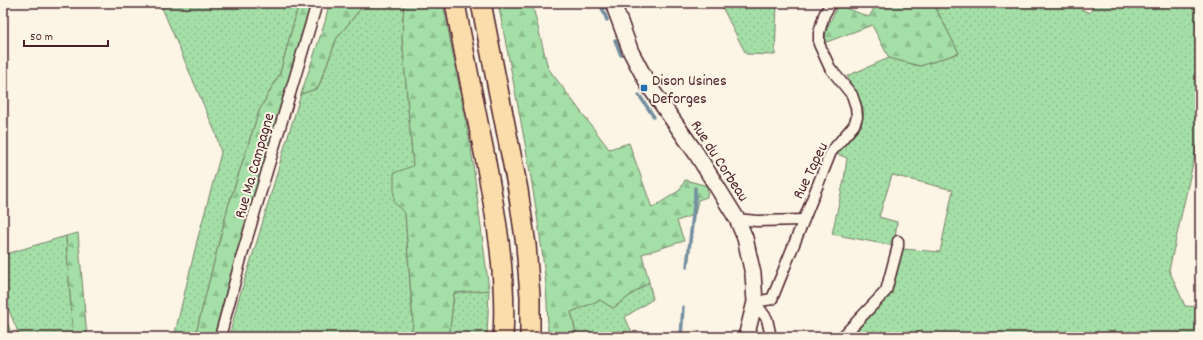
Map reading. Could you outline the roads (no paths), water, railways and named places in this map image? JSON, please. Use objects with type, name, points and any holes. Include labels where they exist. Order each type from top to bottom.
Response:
[{"type":"highway","points":[[455,3],[500,244],[504,289],[503,337]]},
{"type":"highway","points":[[482,3],[518,190],[526,245],[530,296],[530,337]]},
{"type":"street","name":"Rue Ma Campagne","points":[[220,337],[242,255],[317,3]]},
{"type":"street","name":"Rue du Corbeau","points":[[613,3],[631,52],[649,86],[696,153],[737,219],[745,238],[753,274],[755,302],[746,337]]},
{"type":"street","name":"Rue Tapeu","points":[[755,302],[772,299],[831,152],[854,125],[857,117],[856,107],[852,96],[830,68],[819,44],[819,33],[822,21],[831,3]]},
{"type":"street","points":[[737,219],[758,221],[803,220]]},
{"type":"street","points":[[842,337],[886,291],[898,246],[898,240]]},
{"type":"street","points":[[755,302],[767,319],[771,337]]},
{"type":"waterway","points":[[601,5],[607,20]]},
{"type":"waterway","points":[[615,40],[621,55]]},
{"type":"waterway","points":[[639,95],[654,117]]},
{"type":"waterway","points":[[687,267],[695,188]]},
{"type":"waterway","points":[[681,337],[683,307]]},
{"type":"place","name":"Dison Usines Deforges","points":[[644,88]]}]
